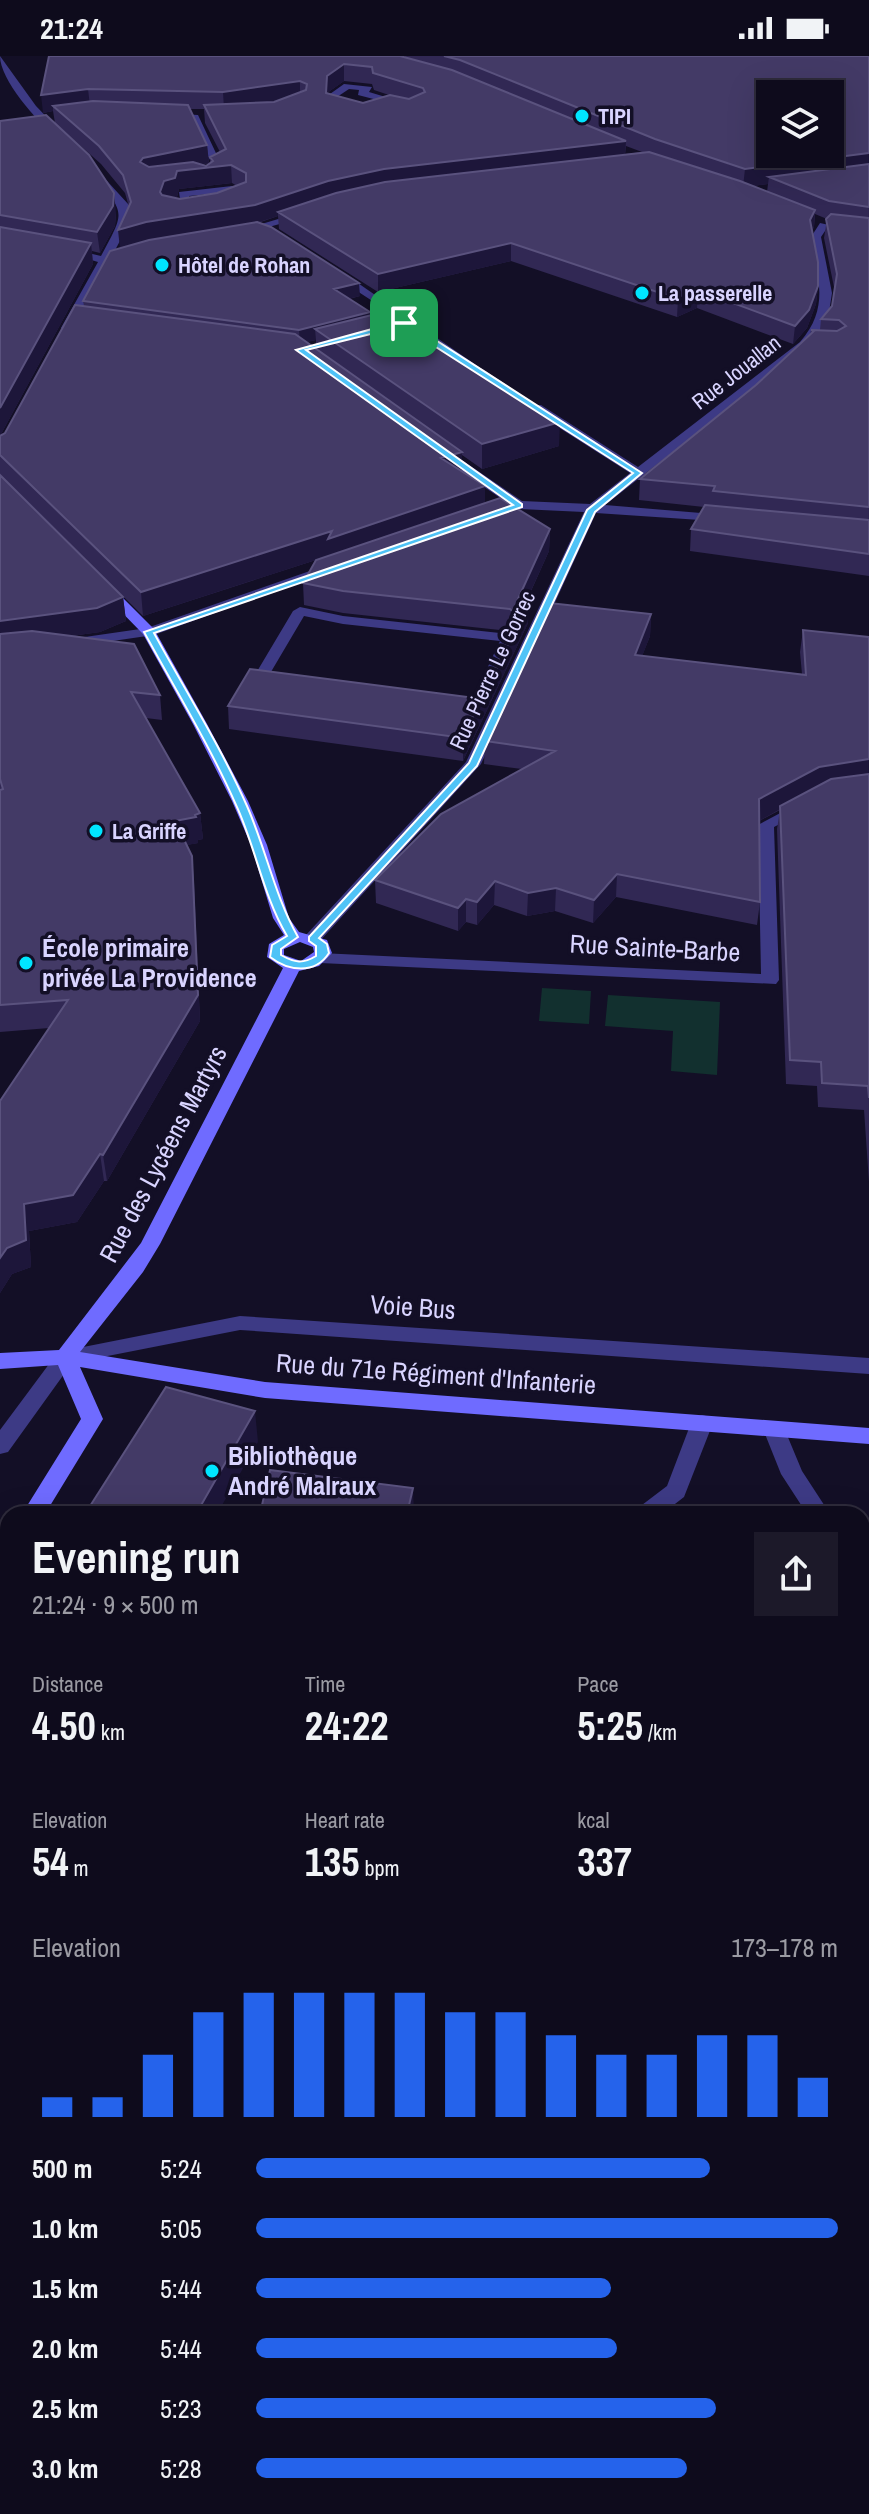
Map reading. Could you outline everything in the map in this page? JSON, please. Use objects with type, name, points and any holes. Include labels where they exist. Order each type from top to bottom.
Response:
[{"type":"street","points":[[0,59],[38,124],[51,122],[63,137]]},
{"type":"street","points":[[347,86],[369,89],[361,93],[417,108],[408,111],[390,106],[362,115],[330,105],[333,96],[347,86]]},
{"type":"street","points":[[152,115],[211,116]]},
{"type":"street","points":[[195,117],[202,138],[219,166],[201,177]]},
{"type":"street","points":[[58,345],[125,222],[124,205],[85,158]]},
{"type":"street","points":[[232,189],[242,196],[234,201],[215,204],[217,207],[170,213],[174,211],[172,203],[186,202],[183,194],[232,189]]},
{"type":"street","points":[[229,234],[259,229],[318,209]]},
{"type":"street","points":[[811,220],[839,227]]},
{"type":"street","name":"Rue Jouallan","points":[[591,510],[804,344],[821,325],[826,293],[816,237],[824,225]]},
{"type":"street","points":[[259,229],[277,235]]},
{"type":"street","points":[[59,250],[103,260],[148,247]]},
{"type":"street","points":[[329,268],[381,302],[404,323],[500,385]]},
{"type":"street","points":[[72,319],[91,321]]},
{"type":"street","points":[[389,327],[404,323]]},
{"type":"street","points":[[804,344],[820,344]]},
{"type":"street","points":[[525,400],[638,473]]},
{"type":"street","points":[[434,447],[519,505]]},
{"type":"street","points":[[478,519],[519,505],[645,511],[735,520]]},
{"type":"street","name":"Rue Pierre Le Gorrec","points":[[312,939],[473,764],[591,510]]},
{"type":"street","points":[[60,645],[149,632],[344,564]]},
{"type":"street","points":[[96,579],[149,632],[240,801],[259,845],[281,918],[293,937]]},
{"type":"street","points":[[300,611],[333,618],[509,638],[473,714],[256,685],[300,611]]},
{"type":"street","name":"Rue Sainte-Barbe","points":[[320,958],[770,980],[766,825],[812,801]]},
{"type":"street","points":[[293,937],[312,939],[321,944],[323,953],[309,965],[293,966],[280,961],[274,952],[279,944],[293,937]]},
{"type":"street","name":"Rue des Lycéens Martyrs","points":[[65,1357],[142,1257],[293,966]]},
{"type":"street","name":"Voie Bus","points":[[65,1357],[240,1323],[869,1366]]},
{"type":"street","points":[[0,1446],[65,1357]]},
{"type":"street","points":[[38,1506],[92,1419],[65,1357]]},
{"type":"street","name":"Rue du 71e Régiment d'Infanterie","points":[[0,1361],[65,1357],[265,1390],[869,1436]]},
{"type":"street","points":[[656,1506],[676,1491],[702,1423]]},
{"type":"street","points":[[774,1429],[792,1474],[814,1506]]},
{"type":"green space","points":[[542,988],[591,991],[589,1024],[539,1021]]},
{"type":"green space","points":[[608,995],[720,1002],[717,1075],[671,1071],[673,1031],[605,1026]]},
{"type":"building","points":[[49,56],[400,56],[452,70],[626,141],[384,169],[328,181],[255,205],[146,222],[118,230],[131,202],[123,175],[99,146],[53,106],[93,101],[188,105],[207,145],[143,158],[140,162],[149,167],[193,162],[206,166],[213,161],[210,157],[226,149],[204,105],[274,102],[306,90],[307,84],[300,81],[223,92],[88,89],[41,95]],"holes":[[[344,64],[372,67],[373,73],[423,88],[425,92],[409,99],[390,95],[363,103],[326,93],[327,76]],[[231,165],[246,173],[246,182],[217,193],[180,199],[160,192],[164,181],[175,178],[177,171]]]},
{"type":"building","points":[[444,56],[869,56],[869,153],[844,156],[844,80],[756,80],[756,168],[745,169],[655,139]]},
{"type":"building","points":[[46,115],[89,155],[114,193],[113,206],[97,232],[0,215],[0,121]]},
{"type":"building","points":[[649,152],[740,181],[815,210],[810,220],[818,262],[818,286],[809,310],[795,326],[698,290],[678,299],[511,243],[378,274],[278,212],[336,193],[385,182]]},
{"type":"building","points":[[869,164],[869,207],[829,201],[769,177],[844,168]]},
{"type":"building","points":[[831,214],[869,218],[869,507],[713,491],[715,486],[640,479],[756,385],[814,331],[811,330],[837,331],[846,326],[839,320],[821,319],[832,306],[837,274],[826,219]]},
{"type":"building","points":[[257,222],[271,227],[359,283],[334,289],[370,312],[299,330],[83,301],[110,251],[149,240]]},
{"type":"building","points":[[0,227],[91,243],[0,408]]},
{"type":"building","points":[[75,305],[295,334],[462,452],[441,458],[485,486],[328,539],[332,531],[141,592],[0,455],[0,436],[5,433]]},
{"type":"building","points":[[384,312],[460,361],[464,360],[484,371],[560,422],[482,444],[315,329]]},
{"type":"building","points":[[0,475],[123,597],[97,608],[0,621]]},
{"type":"building","points":[[500,498],[550,529],[518,599],[529,601],[463,738],[228,706],[250,669],[475,698],[483,693],[519,617],[510,609],[343,591],[303,583],[316,560]]},
{"type":"building","points":[[705,505],[869,520],[869,554],[691,529]]},
{"type":"building","points":[[549,603],[651,614],[635,655],[806,675],[803,630],[869,637],[869,759],[819,767],[759,799],[760,902],[617,874],[594,900],[556,888],[528,893],[495,881],[477,902],[466,899],[458,908],[375,880],[441,814],[555,751],[485,741]]},
{"type":"building","points":[[32,631],[134,644],[160,695],[131,692],[200,813],[196,817],[175,821],[192,856],[198,995],[103,1155],[100,1154],[73,1195],[24,1204],[26,1240],[7,1248],[0,1258],[0,1101],[68,1000],[0,1005],[0,790],[3,789],[0,779],[0,634]]},
{"type":"building","points":[[869,774],[869,1098],[868,1086],[822,1083],[821,1062],[790,1060],[780,806],[831,779]]},
{"type":"building","points":[[166,1387],[255,1411],[201,1506],[90,1506]]},
{"type":"building","points":[[270,1470],[413,1488],[409,1506],[262,1506]]},
{"type":"place","name":"TIPI","points":[[582,116]]},
{"type":"place","name":"Hôtel de Rohan","points":[[162,265]]},
{"type":"place","name":"La passerelle","points":[[642,293]]},
{"type":"place","name":"La Griffe","points":[[96,831]]},
{"type":"place","name":"École primaire privée La Providence","points":[[26,963]]},
{"type":"place","name":"Bibliothèque André Malraux","points":[[212,1471]]},
{"type":"route","points":[[404,323],[638,473],[591,510],[473,764],[312,939],[321,944],[323,953],[320,958],[309,965],[293,966],[280,961],[274,952],[279,944],[293,937],[281,918],[259,845],[240,801],[149,632],[519,505],[300,350],[404,323]]}]
